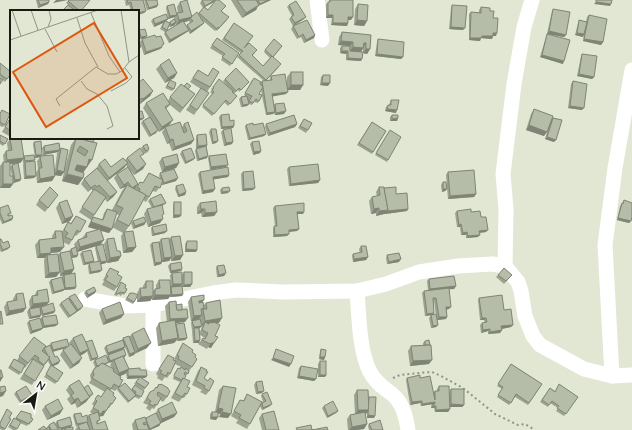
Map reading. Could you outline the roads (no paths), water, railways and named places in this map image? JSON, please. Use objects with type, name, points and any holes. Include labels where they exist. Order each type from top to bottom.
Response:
[{"type":"street","points":[[317,0],[322,40]]},
{"type":"street","points":[[504,266],[506,209],[503,174],[515,77],[524,26],[532,0]]},
{"type":"street","points":[[612,376],[605,245],[615,168],[632,70]]},
{"type":"street","points":[[85,299],[125,306],[153,305],[213,292],[236,290],[284,292],[357,291],[386,284],[419,272],[458,266],[492,264],[504,266],[518,282],[522,291],[525,316],[533,336],[540,345],[584,369],[612,376],[632,375]]},
{"type":"street","points":[[357,291],[364,358],[371,374],[379,384],[393,395],[400,403],[406,417],[408,430]]},
{"type":"street","points":[[153,305],[153,364]]}]
